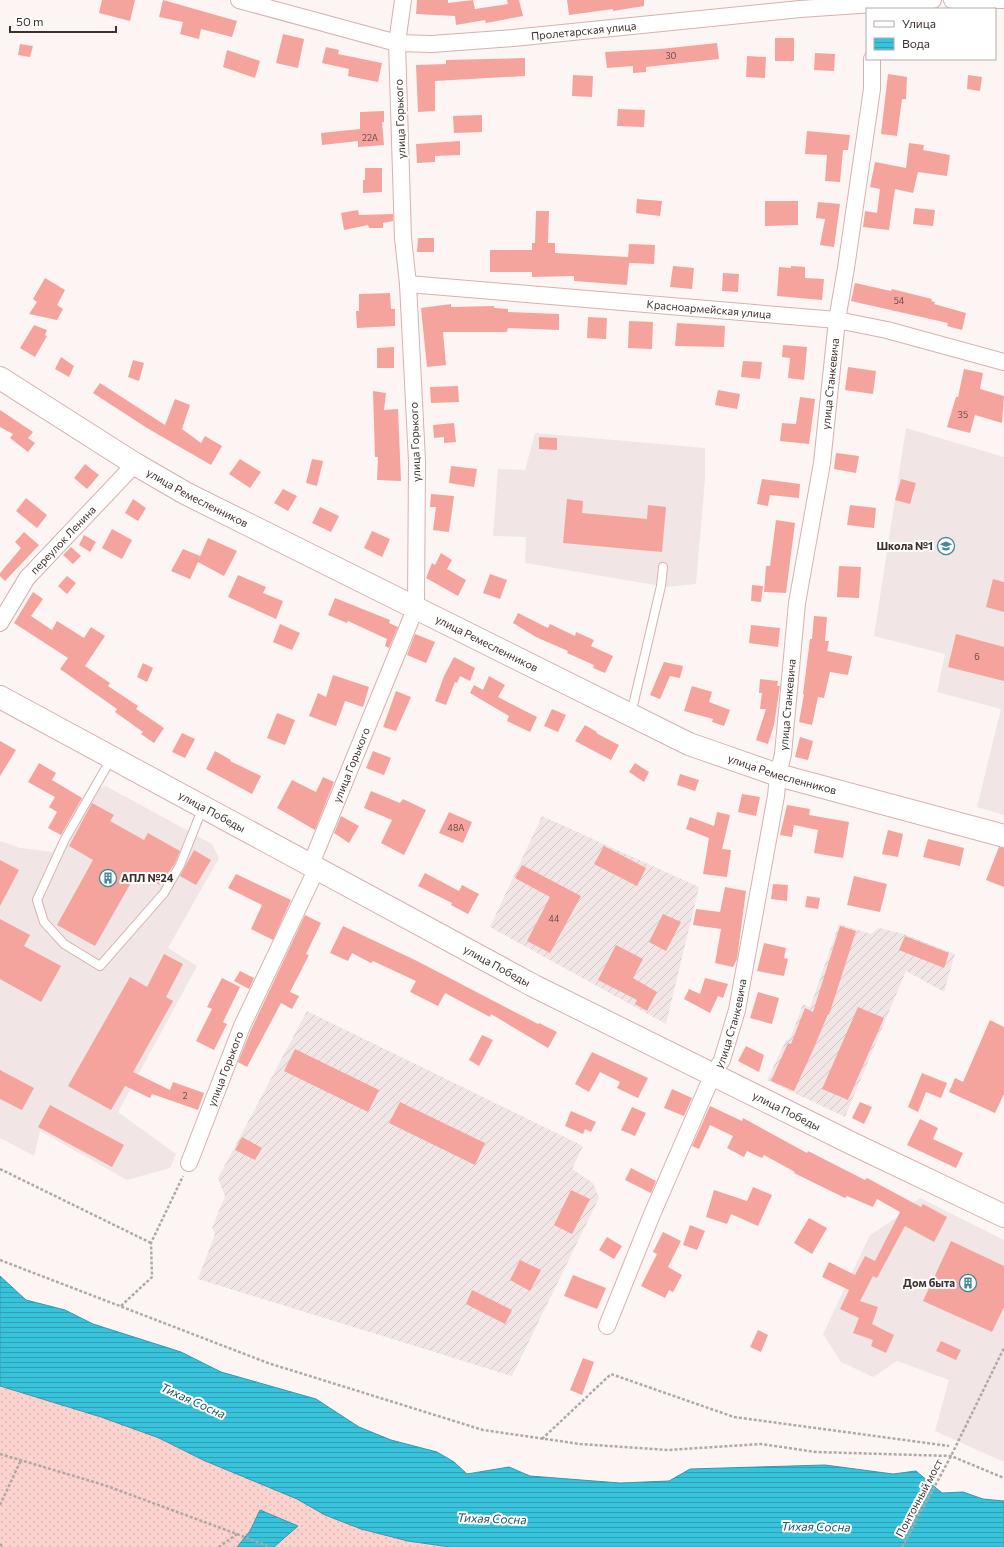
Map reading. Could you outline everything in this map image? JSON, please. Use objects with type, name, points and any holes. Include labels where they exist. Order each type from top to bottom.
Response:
[{"type":"main road","name":"улица Ремесленников","points":[[0,378],[135,464],[198,499],[689,744],[778,775],[1004,836]]},
{"type":"main road","name":"улица Победы","points":[[0,697],[534,986],[1004,1216]]},
{"type":"street","name":"Пролетарская улица","points":[[239,0],[397,43],[432,44],[513,38],[800,9],[933,0]]},
{"type":"street","name":"улица Горького","points":[[189,1163],[242,1026],[314,866],[416,607],[417,461],[408,284],[403,238],[397,43],[404,0]]},
{"type":"street","points":[[952,0],[1004,0]]},
{"type":"street","name":"улица Станкевича","points":[[607,1326],[652,1212],[713,1074],[722,1060],[737,1010],[776,796],[778,775],[784,754],[797,603],[822,463],[837,320],[872,89],[872,60]]},
{"type":"street","name":"Красноармейская улица","points":[[408,284],[837,320],[887,330],[1004,362]]},
{"type":"street","name":"переулок Ленина","points":[[0,623],[27,578],[135,464]]},
{"type":"lane","points":[[631,714],[660,593],[663,567]]},
{"type":"lane","points":[[112,758],[64,839],[37,900],[44,922],[64,944],[100,966],[164,893],[180,865],[203,807]]},
{"type":"path","points":[[122,1306],[152,1277],[151,1243],[189,1163]]},
{"type":"path","points":[[0,1169],[151,1243]]},
{"type":"path","points":[[0,1260],[290,1370],[483,1430],[580,1444],[668,1450],[761,1444],[816,1452],[950,1456],[1004,1478]]},
{"type":"path","name":"Понтонный мост","points":[[902,1547],[950,1456],[1004,1348]]},
{"type":"path","points":[[542,1438],[611,1374],[734,1417],[949,1446]]},
{"type":"path","points":[[0,1454],[104,1485],[270,1547]]},
{"type":"path","points":[[0,1505],[21,1460]]},
{"type":"path","points":[[219,1547],[237,1534]]},
{"type":"path","points":[[0,1544],[3,1547]]},
{"type":"shaded area","name":"Школа №1","points":[[906,428],[1004,457],[1004,815],[977,807],[1001,709],[937,692],[945,654],[874,636]]},
{"type":"shaded area","points":[[535,433],[705,448],[705,479],[696,584],[667,587],[525,563],[526,537],[493,536],[498,469],[525,470]]},
{"type":"shaded area","points":[[106,786],[212,844],[219,858],[168,948],[197,966],[118,1112],[176,1154],[170,1168],[127,1180],[40,1131],[34,1156],[0,1138],[0,841],[20,848],[53,852],[85,793]]},
{"type":"shaded area","points":[[542,816],[699,887],[666,1024],[490,927]]},
{"type":"shaded area","points":[[839,924],[871,934],[879,928],[904,934],[955,954],[944,992],[906,971],[845,1117],[767,1080],[786,1040],[790,1039],[803,1004],[810,1007]]},
{"type":"shaded area","points":[[307,1011],[583,1146],[572,1169],[593,1183],[599,1198],[512,1376],[198,1279],[215,1234],[212,1228],[225,1196],[218,1178]]},
{"type":"shaded area","points":[[920,1198],[1004,1240],[1004,1462],[935,1431],[949,1380],[897,1361],[873,1377],[841,1362],[823,1334],[870,1235],[894,1219],[904,1217],[914,1202]]},
{"type":"shaded area","points":[[0,1386],[101,1417],[159,1438],[203,1460],[297,1499],[325,1515],[361,1529],[408,1541],[450,1547],[0,1547]]},
{"type":"water","name":"Тихая Сосна","points":[[0,1276],[26,1300],[65,1310],[93,1324],[181,1352],[221,1372],[316,1399],[359,1427],[391,1440],[437,1452],[454,1462],[467,1474],[509,1467],[530,1476],[620,1483],[669,1481],[690,1469],[825,1465],[893,1474],[916,1471],[942,1493],[963,1492],[983,1499],[1004,1501],[1004,1547],[450,1547],[408,1541],[361,1529],[325,1515],[297,1499],[203,1460],[159,1438],[101,1417],[0,1386]]},
{"type":"water","points":[[260,1510],[298,1526],[274,1547],[237,1547],[250,1531]]},
{"type":"building","points":[[102,0],[135,0],[130,21],[99,13]]},
{"type":"building","points":[[163,0],[237,21],[232,37],[201,29],[199,39],[180,34],[183,22],[159,17]]},
{"type":"building","points":[[417,0],[448,0],[448,3],[473,0],[475,9],[508,4],[507,0],[519,0],[523,16],[486,23],[485,20],[456,25],[455,16],[416,14]]},
{"type":"building","points":[[567,0],[644,0],[644,6],[613,11],[613,9],[569,15]]},
{"type":"building","points":[[283,34],[304,39],[298,68],[276,63]]},
{"type":"building","points":[[775,38],[794,38],[794,61],[775,61]]},
{"type":"building","points":[[717,43],[719,59],[646,67],[646,72],[633,73],[633,66],[607,68],[605,52],[660,49]]},
{"type":"building","points":[[20,44],[33,46],[30,57],[18,55]]},
{"type":"building","points":[[326,47],[339,50],[338,54],[382,63],[378,82],[348,76],[349,69],[322,63]]},
{"type":"building","points":[[227,50],[260,61],[255,78],[223,67]]},
{"type":"building","points":[[815,53],[835,54],[834,71],[814,70]]},
{"type":"building","points":[[747,56],[766,57],[765,78],[746,77]]},
{"type":"building","points":[[525,58],[525,76],[435,81],[435,111],[418,112],[416,65],[446,64],[446,60]]},
{"type":"building","points":[[888,74],[907,77],[906,99],[902,99],[897,136],[881,134]]},
{"type":"building","points":[[573,75],[593,76],[592,97],[572,96]]},
{"type":"building","points":[[968,75],[982,77],[980,91],[967,89]]},
{"type":"building","points":[[618,109],[645,110],[644,127],[617,126]]},
{"type":"building","points":[[384,111],[384,122],[382,122],[384,145],[358,147],[358,141],[322,145],[321,133],[360,129],[360,112]]},
{"type":"building","points":[[482,115],[482,132],[454,133],[453,116]]},
{"type":"building","points":[[807,131],[850,135],[848,150],[843,150],[840,182],[825,181],[827,155],[805,154]]},
{"type":"building","points":[[460,141],[460,155],[435,156],[435,162],[417,163],[416,144]]},
{"type":"building","points":[[909,143],[924,145],[923,150],[950,155],[947,176],[918,172],[913,193],[895,189],[889,230],[863,227],[865,211],[877,213],[880,189],[870,187],[875,162],[906,168]]},
{"type":"building","points":[[365,168],[382,168],[382,192],[363,193]]},
{"type":"building","points":[[637,199],[662,201],[660,216],[636,213]]},
{"type":"building","points":[[765,201],[798,201],[798,225],[765,226]]},
{"type":"building","points":[[818,202],[840,204],[834,247],[820,245],[825,219],[816,218]]},
{"type":"building","points":[[915,208],[935,210],[933,226],[913,224]]},
{"type":"building","points":[[358,210],[359,215],[393,214],[393,221],[383,223],[383,228],[369,228],[368,225],[344,230],[341,213]]},
{"type":"building","points":[[536,211],[549,211],[548,243],[555,243],[555,253],[628,257],[629,244],[655,245],[654,264],[629,263],[627,285],[574,281],[574,276],[532,277],[532,272],[490,272],[490,250],[532,250],[532,243],[535,243]]},
{"type":"building","points":[[418,238],[434,238],[434,252],[417,252]]},
{"type":"building","points":[[673,266],[694,268],[692,289],[670,287]]},
{"type":"building","points":[[791,266],[805,267],[805,278],[824,279],[822,300],[777,296],[779,267],[791,268]]},
{"type":"building","points":[[723,273],[739,274],[738,292],[722,291]]},
{"type":"building","points":[[45,278],[65,290],[57,305],[63,309],[57,320],[29,314],[37,302],[33,299]]},
{"type":"building","points":[[855,283],[891,291],[892,289],[932,299],[931,301],[935,302],[934,304],[966,313],[962,330],[947,326],[948,323],[851,301]]},
{"type":"building","points":[[390,293],[391,309],[395,309],[395,326],[357,328],[356,311],[359,311],[359,294]]},
{"type":"building","points":[[451,304],[451,307],[494,306],[494,308],[508,309],[508,312],[559,314],[559,330],[508,328],[507,332],[443,332],[446,365],[427,367],[421,308]]},
{"type":"building","points":[[588,317],[607,318],[606,339],[587,338]]},
{"type":"building","points":[[629,321],[653,322],[652,349],[628,348]]},
{"type":"building","points":[[677,323],[725,326],[724,347],[675,346]]},
{"type":"building","points":[[34,325],[47,330],[45,335],[47,336],[35,357],[20,348]]},
{"type":"building","points":[[783,345],[807,347],[804,380],[788,378],[790,358],[782,357]]},
{"type":"building","points":[[394,347],[394,368],[377,368],[377,348]]},
{"type":"building","points":[[61,357],[74,366],[69,377],[55,369]]},
{"type":"building","points":[[133,360],[144,363],[139,381],[128,377]]},
{"type":"building","points":[[743,361],[762,362],[760,379],[741,377]]},
{"type":"building","points":[[848,367],[876,371],[873,394],[845,390]]},
{"type":"building","points":[[964,369],[983,373],[980,389],[1004,396],[1002,423],[975,415],[970,433],[947,427],[956,397],[958,397]]},
{"type":"building","points":[[100,383],[165,425],[175,399],[190,405],[182,429],[201,443],[205,436],[222,446],[211,465],[147,428],[93,393]]},
{"type":"building","points":[[458,386],[459,402],[431,403],[430,387]]},
{"type":"building","points":[[718,390],[740,394],[737,409],[715,405]]},
{"type":"building","points":[[373,391],[386,393],[384,410],[398,409],[401,481],[377,480],[378,457],[375,457]]},
{"type":"building","points":[[800,397],[815,399],[809,444],[780,441],[782,423],[796,424]]},
{"type":"building","points":[[0,410],[33,432],[28,438],[35,443],[28,452],[10,438],[13,434],[0,427]]},
{"type":"building","points":[[454,423],[456,442],[444,443],[444,437],[434,438],[433,425]]},
{"type":"building","points":[[539,437],[557,438],[557,450],[539,449]]},
{"type":"building","points":[[836,453],[859,456],[856,473],[834,469]]},
{"type":"building","points":[[240,459],[261,472],[250,488],[229,474]]},
{"type":"building","points":[[312,459],[323,461],[317,486],[306,483]]},
{"type":"building","points":[[85,464],[99,475],[87,489],[74,478]]},
{"type":"building","points":[[451,466],[477,469],[474,487],[449,483]]},
{"type":"building","points":[[762,479],[800,484],[799,498],[770,495],[768,506],[757,504]]},
{"type":"building","points":[[901,479],[916,483],[910,504],[895,500]]},
{"type":"building","points":[[283,489],[297,496],[288,511],[274,503]]},
{"type":"building","points":[[431,494],[454,496],[449,532],[433,530],[436,507],[430,507]]},
{"type":"building","points":[[26,498],[47,515],[37,528],[16,511]]},
{"type":"building","points":[[133,499],[146,508],[138,521],[125,513]]},
{"type":"building","points":[[567,499],[583,501],[582,513],[647,519],[648,505],[666,507],[662,552],[563,543]]},
{"type":"building","points":[[850,505],[876,508],[874,528],[847,525]]},
{"type":"building","points":[[320,507],[339,516],[331,532],[312,523]]},
{"type":"building","points":[[776,520],[795,523],[786,593],[764,592],[766,566],[770,566]]},
{"type":"building","points":[[112,529],[132,540],[122,559],[102,548]]},
{"type":"building","points":[[372,531],[390,539],[382,557],[364,548]]},
{"type":"building","points":[[24,532],[39,545],[5,581],[0,576],[0,573],[21,548],[15,542]]},
{"type":"building","points":[[84,535],[96,542],[90,552],[79,545]]},
{"type":"building","points":[[208,538],[237,551],[224,576],[198,562],[190,579],[171,571],[183,549],[200,556],[198,561]]},
{"type":"building","points":[[71,547],[81,556],[73,564],[63,555]]},
{"type":"building","points":[[441,553],[452,560],[447,569],[466,580],[458,596],[426,578],[432,563],[435,565]]},
{"type":"building","points":[[839,566],[861,567],[859,598],[837,597]]},
{"type":"building","points":[[490,574],[507,580],[500,599],[483,593]]},
{"type":"building","points":[[238,575],[266,587],[263,593],[283,601],[276,619],[228,597]]},
{"type":"building","points":[[67,576],[76,583],[67,594],[58,586]]},
{"type":"building","points":[[993,579],[1004,582],[1004,612],[986,607]]},
{"type":"building","points":[[752,585],[763,586],[761,602],[751,601]]},
{"type":"building","points":[[33,592],[43,599],[31,616],[52,630],[57,621],[84,638],[91,627],[105,636],[85,666],[110,683],[108,686],[138,706],[136,709],[164,728],[154,743],[141,734],[143,732],[115,712],[117,709],[60,669],[68,658],[14,623]]},
{"type":"building","points":[[335,598],[390,620],[389,623],[398,627],[389,648],[385,646],[387,639],[348,621],[347,623],[328,615]]},
{"type":"building","points":[[518,613],[548,628],[550,624],[575,636],[576,632],[594,640],[591,646],[613,656],[605,673],[593,668],[594,665],[567,653],[568,651],[536,637],[513,623]]},
{"type":"building","points":[[814,616],[827,617],[825,641],[829,641],[827,651],[852,656],[848,675],[830,672],[824,698],[818,697],[812,725],[799,722],[804,694],[810,639],[812,639]]},
{"type":"building","points":[[280,624],[300,633],[292,650],[273,642]]},
{"type":"building","points":[[751,625],[780,628],[778,647],[749,643]]},
{"type":"building","points":[[415,634],[435,642],[426,663],[407,655]]},
{"type":"building","points":[[956,634],[1004,647],[1004,681],[948,667]]},
{"type":"building","points":[[454,657],[475,668],[470,681],[460,676],[457,683],[455,682],[446,705],[435,701],[444,676]]},
{"type":"building","points":[[664,662],[683,666],[680,678],[670,676],[660,699],[650,695]]},
{"type":"building","points":[[143,663],[153,668],[147,682],[137,677]]},
{"type":"building","points":[[333,675],[369,687],[363,707],[345,701],[336,726],[309,716],[318,693],[326,697]]},
{"type":"building","points":[[489,676],[505,685],[498,697],[537,717],[530,732],[507,721],[509,716],[470,693],[474,685],[483,690]]},
{"type":"building","points":[[760,679],[778,681],[777,686],[780,686],[774,725],[768,744],[756,740],[766,709],[760,709],[762,693],[759,693]]},
{"type":"building","points":[[692,686],[712,692],[709,702],[730,710],[724,726],[712,722],[713,719],[684,711]]},
{"type":"building","points":[[396,691],[411,697],[396,731],[383,727]]},
{"type":"building","points":[[552,709],[566,715],[558,732],[544,726]]},
{"type":"building","points":[[277,713],[295,720],[285,745],[267,738]]},
{"type":"building","points":[[585,725],[597,732],[596,733],[619,745],[611,760],[575,741]]},
{"type":"building","points":[[182,733],[195,739],[185,758],[172,752]]},
{"type":"building","points":[[800,737],[813,741],[808,760],[795,757]]},
{"type":"building","points":[[0,741],[16,750],[0,776]]},
{"type":"building","points":[[215,751],[231,760],[230,761],[261,776],[252,794],[206,769]]},
{"type":"building","points":[[373,751],[391,758],[384,775],[366,768]]},
{"type":"building","points":[[39,763],[56,773],[52,780],[82,798],[61,835],[48,828],[57,812],[49,807],[55,797],[28,782]]},
{"type":"building","points":[[635,763],[649,772],[644,782],[629,772]]},
{"type":"building","points":[[680,774],[699,780],[695,791],[677,785]]},
{"type":"building","points":[[323,777],[334,782],[315,830],[277,808],[292,780],[316,792]]},
{"type":"building","points":[[371,791],[400,803],[403,799],[426,810],[404,855],[381,843],[392,820],[364,808]]},
{"type":"building","points":[[742,794],[760,797],[756,816],[738,812]]},
{"type":"building","name":"АПЛ №24","points":[[92,803],[114,815],[110,821],[144,840],[148,833],[180,851],[175,863],[160,885],[137,872],[95,946],[57,925],[93,860],[69,846]]},
{"type":"building","points":[[787,805],[810,809],[809,815],[849,822],[843,858],[814,853],[818,830],[794,825],[792,837],[780,835]]},
{"type":"building","points":[[449,812],[472,822],[463,843],[439,833]]},
{"type":"building","points":[[717,812],[730,815],[722,849],[731,850],[727,877],[703,874],[709,838],[686,829],[690,817],[714,826]]},
{"type":"building","points":[[341,816],[359,826],[349,843],[334,833]]},
{"type":"building","points":[[888,830],[903,834],[898,857],[882,854]]},
{"type":"building","points":[[928,839],[964,848],[960,866],[923,857]]},
{"type":"building","points":[[604,846],[646,868],[637,886],[594,864]]},
{"type":"building","points":[[999,847],[1004,848],[1004,887],[986,880]]},
{"type":"building","points":[[194,850],[211,860],[196,885],[180,876]]},
{"type":"building","points":[[0,860],[19,870],[0,906]]},
{"type":"building","points":[[522,865],[581,896],[550,953],[527,941],[550,897],[515,878]]},
{"type":"building","points":[[425,873],[459,891],[462,885],[479,894],[468,914],[451,905],[452,903],[418,886]]},
{"type":"building","points":[[236,874],[291,900],[273,940],[251,929],[262,905],[228,888]]},
{"type":"building","points":[[854,876],[887,884],[880,912],[847,905]]},
{"type":"building","points":[[773,884],[788,885],[787,901],[771,899]]},
{"type":"building","points":[[725,887],[746,891],[737,959],[733,967],[715,963],[721,929],[693,925],[696,909],[720,912]]},
{"type":"building","points":[[807,896],[820,898],[818,909],[805,907]]},
{"type":"building","points":[[663,914],[681,922],[666,951],[649,942]]},
{"type":"building","points":[[305,915],[321,923],[306,954],[309,955],[290,992],[299,996],[292,1009],[281,1003],[247,1067],[238,1062],[251,1030]]},
{"type":"building","points":[[0,919],[30,935],[24,946],[61,966],[41,1002],[0,979]]},
{"type":"building","points":[[343,926],[417,961],[538,1024],[539,1023],[557,1032],[548,1048],[491,1014],[490,1017],[445,993],[438,1006],[410,992],[416,981],[373,961],[371,963],[352,953],[348,961],[330,953]]},
{"type":"building","points":[[840,926],[856,931],[829,1015],[828,1014],[794,1091],[771,1081],[788,1043],[791,1044],[805,1008],[813,1012]]},
{"type":"building","points":[[905,936],[949,953],[944,968],[899,950]]},
{"type":"building","points":[[764,943],[786,948],[784,958],[788,959],[784,976],[757,971]]},
{"type":"building","points":[[616,945],[643,959],[633,978],[657,992],[647,1011],[635,1004],[637,1000],[598,980]]},
{"type":"building","points":[[164,954],[183,964],[166,997],[173,1001],[133,1072],[170,1090],[173,1082],[204,1093],[198,1110],[152,1094],[150,1098],[125,1086],[111,1110],[68,1086],[130,977],[147,987]]},
{"type":"building","points":[[240,971],[254,978],[249,989],[234,981]]},
{"type":"building","points":[[222,978],[240,987],[223,1022],[227,1024],[214,1050],[196,1041],[212,1009],[207,1007]]},
{"type":"building","points":[[705,978],[728,984],[723,998],[718,996],[710,1013],[684,999],[689,989],[700,994]]},
{"type":"building","points":[[758,992],[779,998],[772,1024],[750,1018]]},
{"type":"building","points":[[858,1007],[884,1018],[848,1100],[822,1089]]},
{"type":"building","points":[[990,1020],[1004,1027],[1004,1094],[995,1113],[949,1092],[955,1078],[963,1082]]},
{"type":"building","points":[[482,1035],[493,1040],[479,1066],[469,1060]]},
{"type":"building","points":[[746,1046],[764,1055],[759,1072],[738,1061]]},
{"type":"building","points":[[295,1049],[379,1090],[368,1112],[284,1071]]},
{"type":"building","points":[[592,1052],[648,1078],[638,1098],[617,1088],[620,1082],[600,1072],[589,1092],[575,1084]]},
{"type":"building","points":[[0,1070],[34,1088],[22,1110],[0,1099]]},
{"type":"building","points":[[922,1073],[947,1083],[941,1098],[926,1092],[918,1112],[908,1107]]},
{"type":"building","points":[[672,1089],[692,1098],[684,1116],[664,1108]]},
{"type":"building","points":[[400,1102],[485,1143],[475,1165],[389,1123]]},
{"type":"building","points":[[860,1102],[872,1107],[864,1124],[852,1118]]},
{"type":"building","points":[[50,1105],[124,1145],[112,1167],[38,1127]]},
{"type":"building","points":[[710,1106],[742,1121],[743,1118],[807,1153],[808,1151],[865,1180],[867,1178],[921,1207],[923,1204],[947,1217],[934,1242],[905,1226],[877,1278],[873,1276],[860,1301],[878,1307],[872,1324],[894,1335],[886,1353],[871,1346],[873,1340],[853,1333],[859,1318],[840,1309],[849,1290],[822,1277],[829,1262],[855,1275],[865,1256],[875,1261],[900,1212],[877,1199],[873,1207],[847,1196],[845,1198],[794,1173],[795,1172],[764,1155],[762,1158],[747,1151],[744,1157],[727,1148],[733,1136],[710,1125],[699,1149],[692,1146]]},
{"type":"building","points":[[632,1107],[646,1113],[635,1136],[621,1130]]},
{"type":"building","points":[[571,1111],[596,1122],[591,1132],[585,1129],[583,1134],[565,1126]]},
{"type":"building","points":[[920,1119],[938,1128],[933,1139],[963,1153],[956,1168],[907,1145]]},
{"type":"building","points":[[242,1137],[262,1148],[255,1160],[235,1150]]},
{"type":"building","points":[[631,1168],[656,1181],[651,1193],[625,1180]]},
{"type":"building","points":[[753,1187],[772,1195],[758,1226],[731,1214],[727,1224],[706,1217],[714,1190],[747,1201]]},
{"type":"building","points":[[571,1190],[590,1199],[572,1234],[554,1225]]},
{"type":"building","points":[[809,1218],[827,1228],[812,1254],[794,1243]]},
{"type":"building","points":[[690,1225],[705,1231],[697,1250],[683,1245]]},
{"type":"building","points":[[663,1232],[681,1241],[668,1267],[682,1275],[673,1292],[669,1290],[665,1298],[641,1286],[657,1254],[653,1252]]},
{"type":"building","points":[[607,1237],[622,1246],[614,1259],[599,1250]]},
{"type":"building","name":"Дом быта","points":[[951,1241],[1004,1266],[1004,1307],[992,1332],[923,1301]]},
{"type":"building","points":[[520,1260],[541,1270],[530,1291],[510,1280]]},
{"type":"building","points":[[573,1275],[606,1288],[597,1309],[564,1296]]},
{"type":"building","points":[[472,1290],[512,1310],[505,1324],[466,1304]]},
{"type":"building","points":[[758,1330],[768,1335],[761,1352],[750,1347]]},
{"type":"building","points":[[941,1341],[961,1350],[956,1360],[936,1351]]},
{"type":"building","points":[[583,1358],[594,1362],[582,1395],[570,1390]]},
{"type":"place","name":"Школа №1","points":[[946,546]]},
{"type":"place","name":"АПЛ №24","points":[[108,878]]},
{"type":"place","name":"Дом быта","points":[[968,1283]]}]
